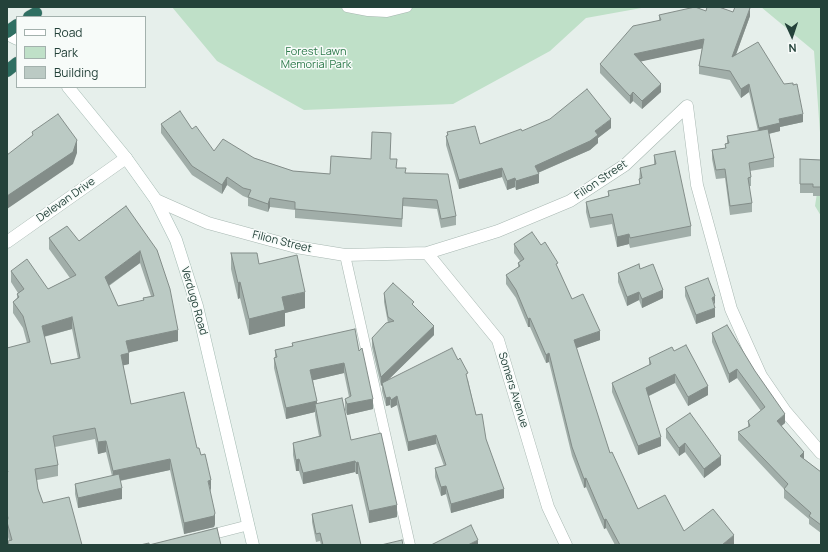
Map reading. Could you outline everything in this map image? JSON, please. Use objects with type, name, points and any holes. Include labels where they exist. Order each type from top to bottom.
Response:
[{"type":"highway","points":[[7,33],[16,26]]},
{"type":"highway","points":[[7,71],[16,64]]},
{"type":"street","points":[[7,33],[16,38]]},
{"type":"street","name":"Verdugo Road","points":[[69,88],[126,158],[156,200],[176,240],[197,306],[253,545]]},
{"type":"street","name":"Filion Street","points":[[156,200],[208,223],[296,247],[345,255],[427,253],[498,231],[570,201],[625,165],[686,106],[697,185],[731,309],[761,376],[785,411],[821,453]]},
{"type":"street","name":"Delevan Drive","points":[[7,242],[126,158]]},
{"type":"street","name":"Somers Avenue","points":[[427,253],[498,340],[548,507],[566,545]]},
{"type":"lane","points":[[347,7],[368,11],[387,12],[407,7]]},
{"type":"lane","points":[[345,255],[410,545]]},
{"type":"lane","points":[[199,538],[249,526]]},
{"type":"green space","name":"Forest Lawn Memorial Park","points":[[172,7],[647,7],[586,18],[550,51],[453,104],[304,110],[217,61]]},
{"type":"green space","points":[[761,7],[821,7],[821,146],[814,51]]},
{"type":"green space","points":[[821,167],[821,216],[815,206]]},
{"type":"building","points":[[695,7],[706,11],[707,7],[719,7],[733,12],[735,7],[750,8],[732,57],[758,42],[784,84],[797,84],[803,114],[779,119],[780,123],[759,128],[749,84],[741,89],[730,71],[699,66],[704,39],[634,54],[661,84],[642,101],[633,92],[630,96],[600,64],[633,26],[661,20],[659,15]]},
{"type":"building","points":[[587,89],[611,119],[595,131],[598,135],[590,141],[535,166],[539,174],[516,181],[515,178],[507,181],[502,168],[459,180],[446,136],[448,135],[447,132],[475,126],[480,144],[521,129],[522,131],[550,119]]},
{"type":"building","points":[[180,111],[192,129],[196,126],[214,151],[223,139],[254,158],[293,171],[330,174],[331,156],[371,159],[372,132],[391,133],[390,159],[397,159],[396,168],[406,168],[405,173],[448,174],[456,216],[441,219],[437,200],[403,198],[402,219],[295,209],[295,202],[270,198],[268,204],[248,197],[251,190],[243,188],[227,177],[222,185],[192,166],[161,124]]},
{"type":"building","points":[[58,114],[77,140],[73,152],[7,196],[7,155],[33,135],[32,132]]},
{"type":"building","points":[[768,129],[774,158],[749,163],[751,177],[748,178],[752,203],[730,206],[725,169],[716,170],[712,150],[726,148],[725,144],[729,143],[727,136]]},
{"type":"building","points":[[675,151],[691,226],[630,238],[629,234],[617,237],[612,214],[590,218],[586,202],[609,196],[608,191],[640,184],[639,179],[642,178],[640,168],[656,164],[654,155]]},
{"type":"building","points":[[800,159],[821,160],[821,187],[813,187],[813,184],[800,184]]},
{"type":"building","points":[[126,206],[157,250],[170,289],[178,330],[126,341],[129,353],[121,355],[131,404],[184,392],[197,448],[199,448],[201,455],[205,454],[211,480],[208,481],[215,513],[214,516],[184,523],[170,459],[113,471],[106,441],[98,442],[95,428],[53,436],[58,465],[35,469],[38,489],[43,503],[69,497],[82,545],[9,545],[8,541],[12,540],[7,522],[7,348],[30,342],[23,316],[13,302],[19,297],[17,294],[24,289],[11,271],[27,259],[48,289],[76,275],[49,238],[67,226],[79,241]],"holes":[[[140,251],[154,296],[118,306],[105,277]],[[72,317],[80,358],[51,364],[42,326]]]},
{"type":"building","points":[[532,232],[541,245],[545,242],[558,263],[556,264],[572,299],[583,294],[600,331],[574,340],[610,453],[612,452],[638,509],[665,495],[684,531],[713,509],[734,535],[722,545],[620,545],[606,519],[604,520],[586,478],[584,479],[572,447],[549,353],[546,355],[530,318],[528,319],[516,290],[506,275],[520,266],[518,263],[524,259],[514,244]]},
{"type":"building","points":[[231,253],[257,253],[259,264],[297,255],[305,292],[282,297],[285,310],[249,319]]},
{"type":"building","points":[[639,264],[640,269],[653,264],[663,290],[642,299],[639,292],[627,297],[618,273]]},
{"type":"building","points":[[708,278],[715,296],[712,298],[715,308],[696,315],[685,287]]},
{"type":"building","points":[[393,283],[414,302],[412,304],[434,326],[381,377],[372,338],[386,323],[394,321],[388,317],[384,293]]},
{"type":"building","points":[[727,325],[755,371],[785,414],[777,421],[804,452],[800,456],[821,472],[821,525],[809,516],[811,513],[784,489],[788,484],[738,432],[750,426],[748,421],[765,407],[737,369],[729,374],[712,333]]},
{"type":"building","points":[[355,329],[359,351],[362,348],[373,399],[347,404],[345,399],[351,396],[344,363],[310,370],[317,401],[286,408],[274,358],[277,357],[275,350],[293,346],[292,343]]},
{"type":"building","points":[[686,345],[708,386],[688,397],[675,374],[646,388],[661,437],[638,446],[612,383],[651,364],[649,358],[672,347],[674,351]]},
{"type":"building","points":[[452,348],[458,360],[460,358],[468,373],[466,374],[476,415],[482,414],[486,439],[504,489],[451,504],[446,486],[441,487],[435,468],[446,465],[436,435],[408,442],[397,396],[391,400],[390,397],[386,398],[382,383]]},
{"type":"building","points":[[342,398],[351,440],[381,433],[397,505],[369,511],[358,462],[356,463],[355,461],[303,473],[299,459],[296,460],[293,443],[321,436],[315,404]]},
{"type":"building","points":[[690,413],[721,456],[704,469],[685,443],[679,448],[666,429]]},
{"type":"building","points":[[119,474],[122,488],[78,498],[75,484]]},
{"type":"building","points":[[352,505],[361,545],[323,545],[320,533],[316,534],[312,514]]},
{"type":"building","points":[[471,525],[478,540],[468,545],[431,545]]},
{"type":"building","points":[[217,528],[221,545],[149,545]]},
{"type":"building","points":[[402,540],[403,545],[381,545]]}]
